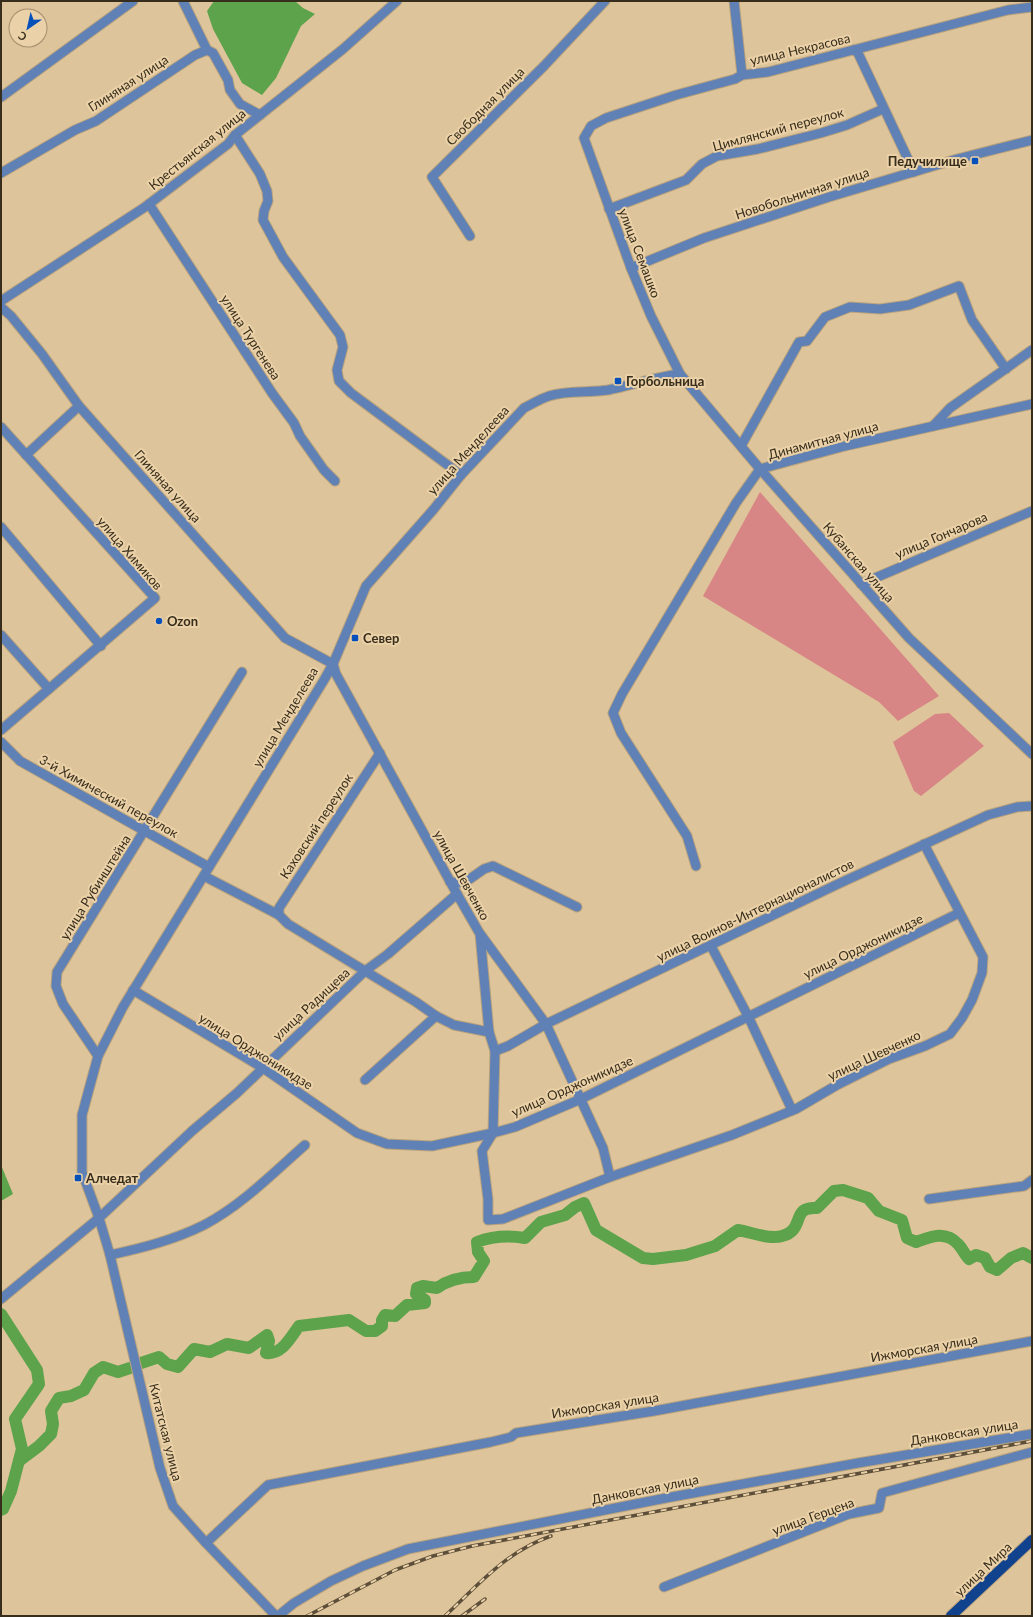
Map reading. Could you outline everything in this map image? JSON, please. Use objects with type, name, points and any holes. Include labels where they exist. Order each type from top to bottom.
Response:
[{"type":"main road","name":"улица Мира","points":[[951,1616],[1032,1540]]},
{"type":"street","points":[[1,96],[133,1]]},
{"type":"street","points":[[184,1],[207,50],[213,53],[228,80],[230,90],[240,104],[260,115]]},
{"type":"street","name":"Крестьянская улица","points":[[1,301],[149,204],[228,144],[234,135],[343,49],[397,1]]},
{"type":"street","name":"Свободная улица","points":[[470,236],[432,177],[544,66],[605,1]]},
{"type":"street","points":[[734,1],[742,75]]},
{"type":"street","name":"улица Некрасова","points":[[584,138],[591,126],[606,118],[676,95],[735,79],[742,75],[768,72],[1008,10],[1032,7]]},
{"type":"street","name":"Глиняная улица","points":[[1,173],[75,130],[96,121],[195,55],[207,50]]},
{"type":"street","points":[[854,50],[858,53],[883,109],[914,172]]},
{"type":"street","name":"Цимлянский переулок","points":[[609,209],[686,180],[702,164],[717,156],[758,149],[847,125],[883,109]]},
{"type":"street","points":[[234,135],[260,174],[267,191],[268,201],[264,211],[263,220],[279,251],[340,335],[343,347],[337,370],[339,381],[351,393],[460,475]]},
{"type":"street","name":"улица Семашко","points":[[584,138],[609,209],[650,316],[680,374]]},
{"type":"street","name":"Новобольничная улица","points":[[631,268],[704,238],[829,197],[957,159],[1032,140]]},
{"type":"street","name":"улица Тургенева","points":[[149,204],[272,393],[294,423],[300,436],[324,470],[335,481]]},
{"type":"street","points":[[741,446],[799,342],[808,341],[825,317],[850,307],[880,309],[909,305],[959,286],[972,320],[1006,369]]},
{"type":"street","name":"Глиняная улица","points":[[1,307],[11,316],[42,354],[79,406],[284,638],[333,664]]},
{"type":"street","points":[[933,426],[950,408],[1032,350]]},
{"type":"street","name":"улица Менделеева","points":[[99,1218],[82,1172],[82,1115],[98,1056],[123,1006],[333,664],[366,586],[432,510],[460,475],[524,408],[550,396],[607,390],[662,376],[680,374]]},
{"type":"street","name":"Кубанская улица","points":[[680,374],[760,470],[909,638],[1032,754]]},
{"type":"street","name":"Динамитная улица","points":[[696,866],[687,836],[621,733],[613,713],[622,694],[736,503],[760,470],[845,446],[1032,404]]},
{"type":"street","points":[[26,455],[79,406]]},
{"type":"street","name":"улица Химиков","points":[[1,427],[155,598],[1,730]]},
{"type":"street","name":"улица Гончарова","points":[[861,584],[1032,511]]},
{"type":"street","points":[[1,527],[100,646]]},
{"type":"street","points":[[1,635],[49,689]]},
{"type":"street","name":"улица Шевченко","points":[[333,664],[336,674],[480,934],[489,1032],[495,1051],[493,1133],[482,1151],[488,1199],[488,1220],[503,1219],[610,1177],[696,1148],[792,1110],[889,1059],[925,1046],[950,1034],[962,1018],[972,1000],[982,973],[983,957],[924,844]]},
{"type":"street","name":"улица Рубинштейна","points":[[98,1056],[63,1004],[56,986],[57,972],[242,672]]},
{"type":"street","name":"3-й Химический переулок","points":[[1,742],[20,762],[209,867]]},
{"type":"street","name":"Каховский переулок","points":[[278,915],[279,908],[380,753]]},
{"type":"street","name":"улица Воинов-Интернационалистов","points":[[495,1051],[508,1046],[546,1024],[924,844],[988,815],[1017,807],[1032,806]]},
{"type":"street","points":[[450,882],[464,883],[493,866],[577,907]]},
{"type":"street","points":[[204,876],[278,915],[288,924],[416,1002],[436,1016],[454,1025],[489,1032]]},
{"type":"street","name":"улица Радищева","points":[[1,1299],[99,1218],[192,1131],[237,1093],[365,971],[388,954],[457,894]]},
{"type":"street","name":"улица Орджоникидзе","points":[[133,990],[263,1068],[357,1133],[387,1144],[432,1146],[515,1127],[581,1100],[748,1016],[959,913]]},
{"type":"street","points":[[480,934],[546,1024],[603,1148],[610,1177]]},
{"type":"street","points":[[711,946],[748,1016],[792,1110]]},
{"type":"street","points":[[365,1080],[436,1016]]},
{"type":"street","points":[[110,1254],[152,1246],[204,1225],[244,1199],[305,1145]]},
{"type":"street","points":[[929,1200],[1024,1186],[1032,1180]]},
{"type":"street","name":"Китатская улица","points":[[99,1218],[110,1254],[160,1468],[173,1506],[206,1543],[277,1616]]},
{"type":"street","name":"Ижморская улица","points":[[206,1543],[268,1485],[491,1442],[511,1437],[516,1433],[654,1411],[1032,1341]]},
{"type":"street","name":"Данковская улица","points":[[277,1616],[294,1603],[331,1581],[363,1566],[408,1549],[688,1494],[858,1463],[1032,1434]]},
{"type":"street","name":"улица Герцена","points":[[664,1587],[849,1514],[879,1508],[882,1493],[1032,1452]]},
{"type":"shaded area","points":[[214,1],[295,1],[303,8],[315,14],[301,26],[276,78],[262,95],[242,83],[213,29],[207,11]]},
{"type":"shaded area","points":[[760,492],[939,696],[898,721],[879,702],[703,596]]},
{"type":"shaded area","points":[[949,713],[984,746],[921,796],[914,791],[893,742],[935,714]]},
{"type":"shaded area","points":[[1,1165],[13,1194],[1,1201]]},
{"type":"waterway","points":[[141,1363],[159,1357],[167,1364],[178,1367],[194,1349],[210,1352],[227,1344],[249,1348],[267,1335],[269,1341],[266,1353],[272,1353],[286,1344],[299,1326],[349,1320],[366,1331],[375,1331],[382,1326],[382,1320],[385,1315],[395,1316],[407,1305],[425,1303],[425,1300],[416,1294],[417,1288],[423,1286],[437,1288],[455,1280],[474,1277],[484,1261],[478,1252],[477,1242],[489,1238],[500,1237],[525,1238],[541,1222],[565,1215],[575,1207],[584,1203],[596,1230],[643,1258],[653,1259],[686,1255],[715,1246],[738,1230],[771,1237],[782,1236],[794,1229],[800,1214],[809,1208],[817,1208],[834,1191],[843,1190],[868,1198],[879,1211],[902,1220],[907,1238],[916,1242],[937,1236],[948,1237],[958,1244],[969,1259],[976,1255],[985,1258],[990,1267],[997,1270],[1011,1258],[1023,1253],[1032,1258]]},
{"type":"waterway","name":"Алчедат","points":[[1,1314],[37,1370],[39,1384],[15,1419],[22,1449],[11,1491],[3,1509],[1,1510]]},
{"type":"waterway","points":[[19,1461],[39,1446],[51,1434],[53,1424],[51,1411],[59,1398],[71,1396],[84,1390],[94,1373],[103,1367],[118,1372],[130,1368]]},
{"type":"railway","points":[[307,1616],[395,1570],[433,1556],[472,1546],[1032,1441]]},
{"type":"railway","points":[[445,1616],[507,1559],[535,1542],[551,1536]]},
{"type":"railway","points":[[462,1616],[485,1599]]},
{"type":"place","name":"Педучилище","points":[[975,161]]},
{"type":"place","name":"Горбольница","points":[[618,381]]},
{"type":"place","name":"Ozon","points":[[159,621]]},
{"type":"place","name":"Север","points":[[355,638]]},
{"type":"place","name":"Алчедат","points":[[78,1178]]}]
